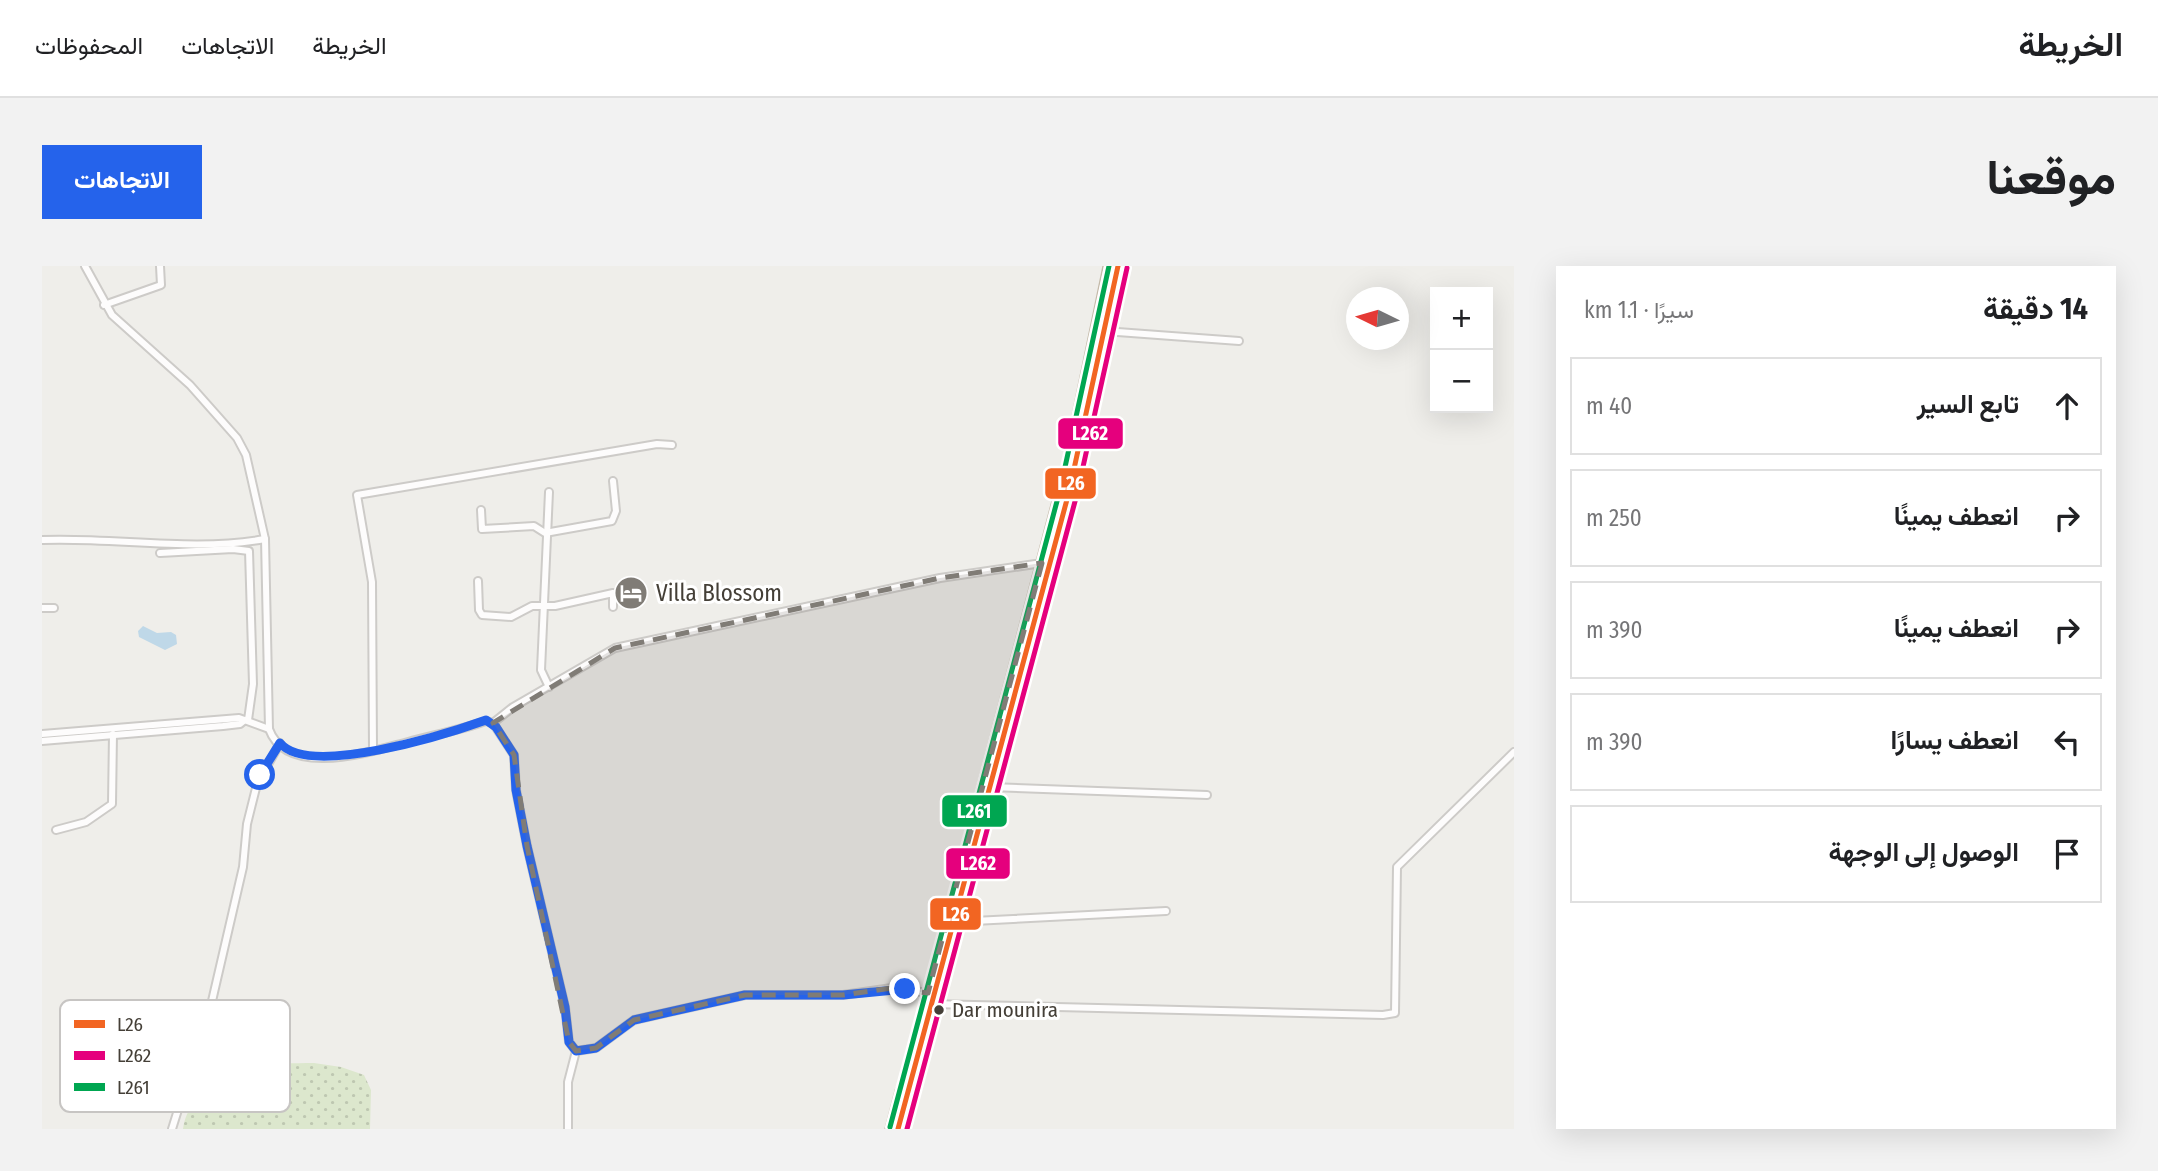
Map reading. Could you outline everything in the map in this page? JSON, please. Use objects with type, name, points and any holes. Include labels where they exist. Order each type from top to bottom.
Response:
[{"type":"highway","points":[[891,1129],[1068,463],[1109,266]]},
{"type":"highway","points":[[898,1129],[1069,492],[1118,266]]},
{"type":"street","points":[[85,266],[104,305],[125,328],[190,385],[237,438],[246,455],[265,539],[269,729]]},
{"type":"street","points":[[104,305],[161,285],[160,266]]},
{"type":"street","points":[[1104,331],[1239,341]]},
{"type":"street","points":[[373,751],[372,582],[357,495],[657,444],[672,445]]},
{"type":"street","points":[[481,510],[482,529],[534,526],[545,533],[612,521],[616,511],[614,481]]},
{"type":"street","points":[[549,492],[545,533],[541,670],[549,687]]},
{"type":"street","points":[[42,540],[111,539],[161,545],[265,539]]},
{"type":"street","points":[[42,734],[223,726],[240,724],[246,720],[253,684],[249,551],[233,549],[160,554]]},
{"type":"street","points":[[493,723],[605,653],[651,639],[736,624],[940,578],[1042,563]]},
{"type":"street","points":[[478,581],[479,610],[482,615],[511,617],[523,609],[612,593],[613,607]]},
{"type":"street","points":[[42,608],[54,608]]},
{"type":"street","points":[[246,720],[269,729],[280,743],[292,752],[318,758],[350,757],[486,720],[493,723],[514,755],[516,790],[527,846],[565,1007],[569,1042],[576,1051]]},
{"type":"street","points":[[42,741],[113,732]]},
{"type":"street","points":[[56,830],[86,822],[112,804],[113,732]]},
{"type":"street","points":[[212,1000],[243,867],[247,824],[257,783],[280,743]]},
{"type":"street","points":[[931,1004],[1395,1013],[1397,867],[1514,752]]},
{"type":"street","points":[[990,787],[1207,795]]},
{"type":"street","points":[[954,922],[1166,911]]},
{"type":"street","points":[[576,1051],[596,1048],[634,1020],[745,995],[843,995],[898,988],[928,993]]},
{"type":"street","points":[[568,1129],[568,1082],[576,1051]]},
{"type":"street","points":[[172,1129],[177,1112]]},
{"type":"highlighted area","points":[[1042,563],[928,993],[892,988],[843,995],[745,995],[634,1020],[596,1048],[576,1051],[569,1042],[527,846],[514,755],[493,723],[615,648],[940,578]]},
{"type":"green space","points":[[314,1063],[341,1067],[364,1075],[371,1090],[370,1129],[183,1129],[188,1112],[290,1112],[290,1064]]},
{"type":"water","points":[[143,626],[157,633],[171,632],[176,635],[177,644],[165,650],[139,637],[138,631]]},
{"type":"transit line","name":"L261","points":[[890,1127],[1060,490],[1109,266]]},
{"type":"transit line","name":"L26","points":[[898,1129],[1069,492],[1118,266]]},
{"type":"transit line","name":"L262","points":[[907,1129],[1077,494],[1127,268]]},
{"type":"place","name":"Villa Blossom","points":[[631,593]]},
{"type":"place","name":"Dar mounira","points":[[939,1010]]},
{"type":"route","points":[[260,775],[280,743],[283,748],[302,755],[318,758],[350,757],[463,729],[486,720],[493,723],[513,750],[516,790],[527,846],[565,1007],[569,1042],[576,1051],[596,1048],[625,1024],[634,1020],[745,995],[843,995],[892,988],[905,989]]}]
